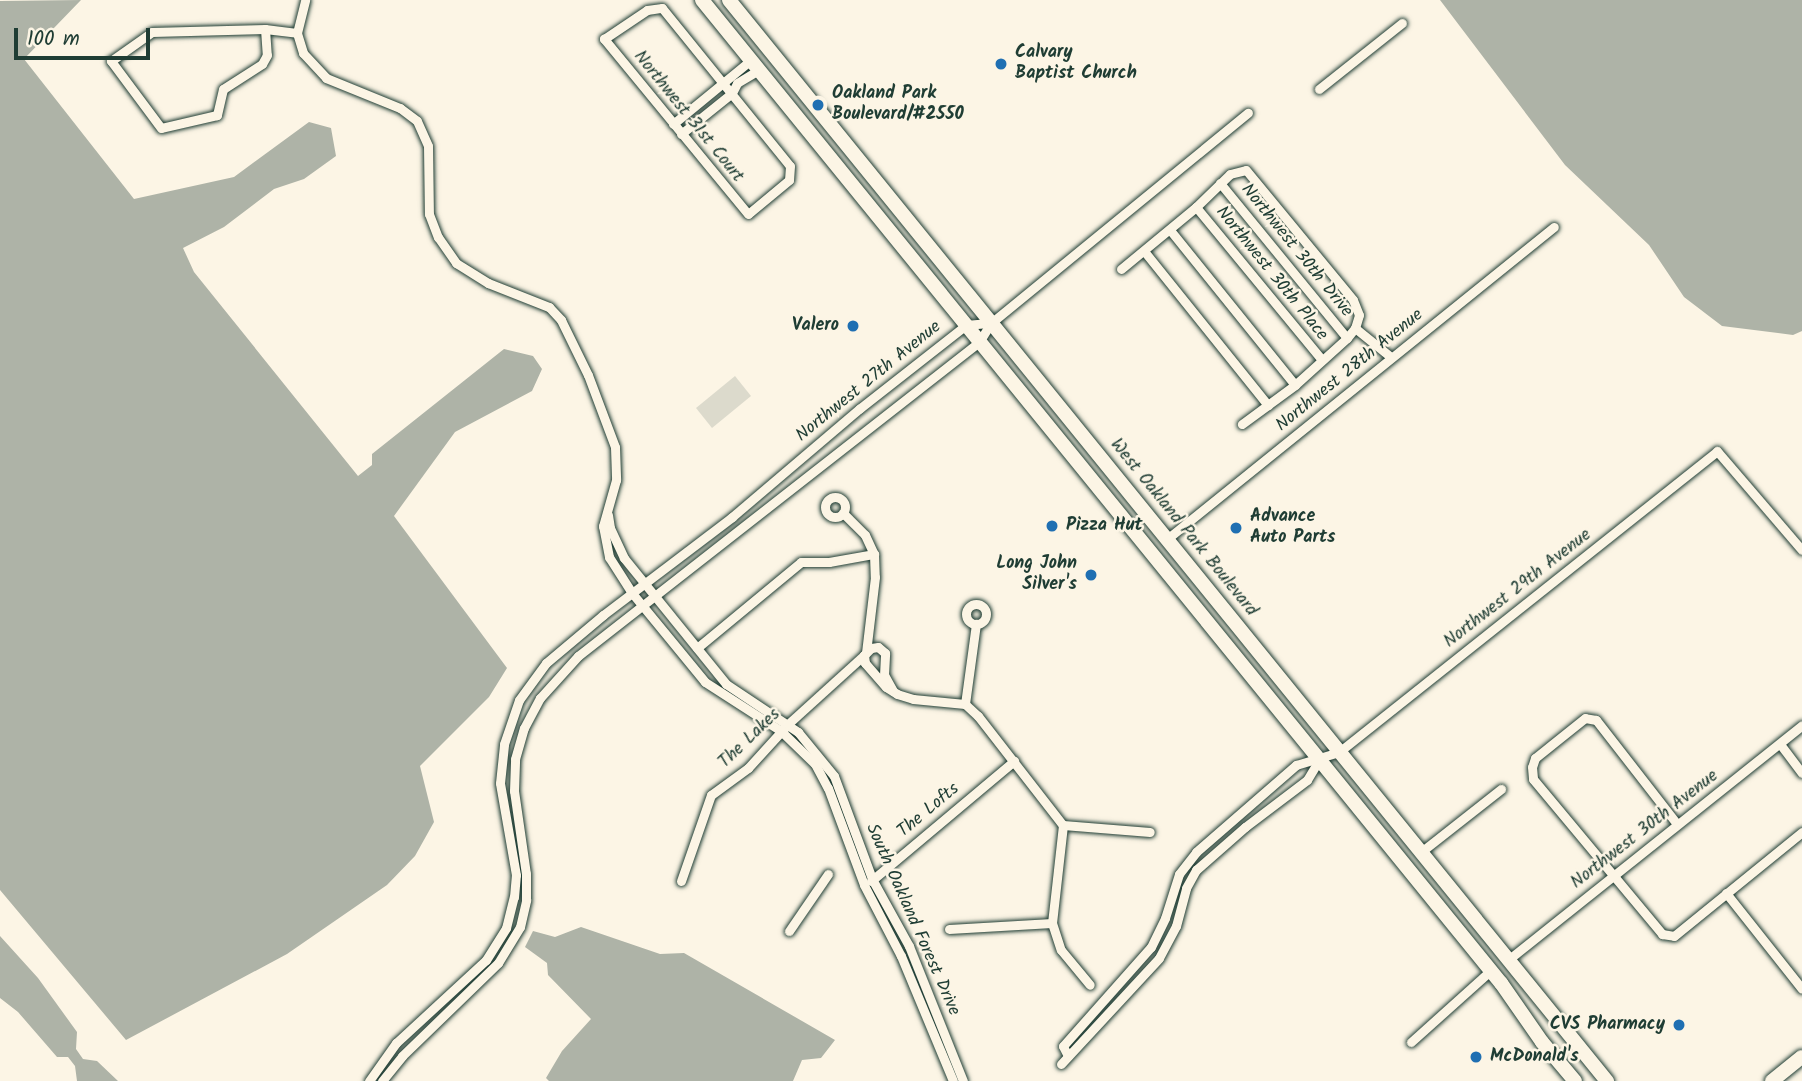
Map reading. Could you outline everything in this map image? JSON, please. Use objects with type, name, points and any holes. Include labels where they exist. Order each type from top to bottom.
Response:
[{"type":"main road","points":[[702,0],[1478,955],[1575,1081]]},
{"type":"main road","name":"West Oakland Park Boulevard","points":[[729,0],[1607,1081]]},
{"type":"main road","points":[[738,44],[752,51],[769,48]]},
{"type":"main road","points":[[755,65],[770,59],[784,68]]},
{"type":"main road","points":[[1138,536],[1152,542],[1167,540]]},
{"type":"main road","points":[[1155,556],[1189,568]]},
{"type":"main road","points":[[1478,955],[1508,960]]},
{"type":"main road","points":[[1490,971],[1527,983]]},
{"type":"main road","points":[[1772,1081],[1802,1056]]},
{"type":"street","points":[[265,29],[268,55],[261,64],[223,89],[217,115],[161,128],[111,61],[152,32],[265,29],[297,33],[305,0]]},
{"type":"street","name":"Northwest 31st Court","points":[[723,83],[662,8],[647,10],[604,39],[748,214],[789,180],[790,166],[732,93]]},
{"type":"street","points":[[1319,89],[1402,23]]},
{"type":"street","name":"South Oakland Forest Drive","points":[[297,33],[303,53],[326,78],[400,108],[417,121],[428,146],[429,214],[438,237],[456,263],[470,274],[549,307],[561,320],[588,375],[615,447],[617,477],[603,526],[604,540],[617,572],[705,682],[810,743],[834,776],[868,882],[953,1081]]},
{"type":"street","points":[[673,124],[723,83],[755,65]]},
{"type":"street","points":[[681,134],[732,93],[737,83],[755,65]]},
{"type":"street","points":[[723,83],[732,93]]},
{"type":"street","points":[[382,1081],[401,1056],[498,963],[515,937],[526,900],[526,874],[514,791],[515,759],[524,728],[540,698],[564,669],[979,342],[991,323],[1248,113]]},
{"type":"street","points":[[1121,269],[1170,230],[1230,174],[1246,170],[1353,300],[1359,316],[1355,328],[1347,338],[1296,385],[1242,424]]},
{"type":"street","name":"Northwest 30th Drive","points":[[1220,183],[1347,338]]},
{"type":"street","name":"Northwest 30th Place","points":[[1196,207],[1322,360]]},
{"type":"street","name":"Northwest 28th Avenue","points":[[1167,540],[1554,227]]},
{"type":"street","points":[[1170,230],[1296,385]]},
{"type":"street","points":[[1144,251],[1268,405]]},
{"type":"street","name":"Northwest 27th Avenue","points":[[369,1081],[396,1043],[486,960],[510,917],[516,875],[500,770],[507,730],[519,700],[546,663],[732,517],[859,409],[966,325],[991,323]]},
{"type":"street","points":[[1355,328],[1391,357]]},
{"type":"street","name":"Northwest 29th Avenue","points":[[1184,866],[1296,765],[1339,752],[1717,451],[1802,550]]},
{"type":"street","name":"South Oakland Forest Drive","points":[[608,510],[609,525],[617,547],[726,684],[784,728]]},
{"type":"street","points":[[843,513],[865,535],[874,554],[869,633],[865,654],[869,667],[893,691],[913,699],[965,704],[1014,761],[1063,825],[1052,923],[1061,950],[1090,985]]},
{"type":"street","points":[[697,648],[801,562],[829,562],[874,554]]},
{"type":"street","points":[[965,704],[975,624]]},
{"type":"street","points":[[869,633],[875,647],[885,653],[883,665],[886,681],[893,691]]},
{"type":"street","points":[[865,654],[875,647]]},
{"type":"street","name":"The Lakes","points":[[681,881],[711,795],[748,768],[784,728],[865,654]]},
{"type":"street","points":[[869,667],[883,665]]},
{"type":"street","name":"The Lakes","points":[[846,672],[869,667]]},
{"type":"street","points":[[1677,824],[1596,720],[1584,718],[1535,758],[1532,767],[1533,779],[1662,934],[1674,936],[1802,832]]},
{"type":"street","name":"Northwest 30th Avenue","points":[[1508,960],[1802,725]]},
{"type":"street","points":[[1780,744],[1802,773]]},
{"type":"street","points":[[1061,1064],[1159,958],[1175,926],[1194,873],[1245,827],[1280,804],[1307,780],[1319,760]]},
{"type":"street","name":"The Lofts","points":[[868,882],[1014,761]]},
{"type":"street","points":[[1421,852],[1501,789]]},
{"type":"street","points":[[1063,825],[1150,832]]},
{"type":"street","points":[[1068,1056],[1063,1046],[1151,947],[1184,866],[1194,873]]},
{"type":"street","points":[[789,931],[828,874]]},
{"type":"street","name":"South Oakland Forest Drive","points":[[868,882],[909,946],[963,1081]]},
{"type":"street","points":[[1726,893],[1800,984]]},
{"type":"street","points":[[1172,894],[1184,898]]},
{"type":"street","points":[[950,929],[1052,923]]},
{"type":"street","points":[[1411,1042],[1490,971]]},
{"type":"street","points":[[915,990],[925,986]]},
{"type":"shaded area","points":[[81,0],[24,59],[134,199],[234,177],[309,122],[331,128],[336,156],[304,179],[274,189],[224,227],[183,248],[194,272],[358,476],[372,465],[372,454],[504,349],[533,356],[542,369],[532,391],[455,432],[394,516],[507,668],[489,697],[420,766],[434,822],[415,856],[387,885],[287,954],[126,1040],[0,890],[0,1]]},
{"type":"shaded area","points":[[1440,0],[1802,0],[1802,331],[1793,335],[1722,326],[1684,297],[1649,245],[1565,165]]},
{"type":"shaded area","points":[[735,376],[751,396],[712,428],[696,408]]},
{"type":"shaded area","points":[[581,927],[660,954],[684,953],[835,1040],[821,1058],[802,1060],[793,1081],[549,1081],[546,1078],[562,1051],[591,1019],[548,975],[547,963],[525,947],[533,931],[555,937]]},
{"type":"shaded area","points":[[0,936],[38,978],[77,1032],[76,1049],[83,1059],[97,1061],[118,1081],[77,1081],[75,1066],[68,1057],[57,1057],[18,1012],[0,998]]},
{"type":"place","name":"Calvary Baptist Church","points":[[1001,64]]},
{"type":"place","name":"Oakland Park Boulevard/#2550","points":[[818,105]]},
{"type":"place","name":"Valero","points":[[853,326]]},
{"type":"place","name":"Pizza Hut","points":[[1052,526]]},
{"type":"place","name":"Advance Auto Parts","points":[[1236,528]]},
{"type":"place","name":"Long John Silver's","points":[[1091,575]]},
{"type":"place","name":"CVS Pharmacy","points":[[1679,1025]]},
{"type":"place","name":"McDonald's","points":[[1476,1057]]}]
